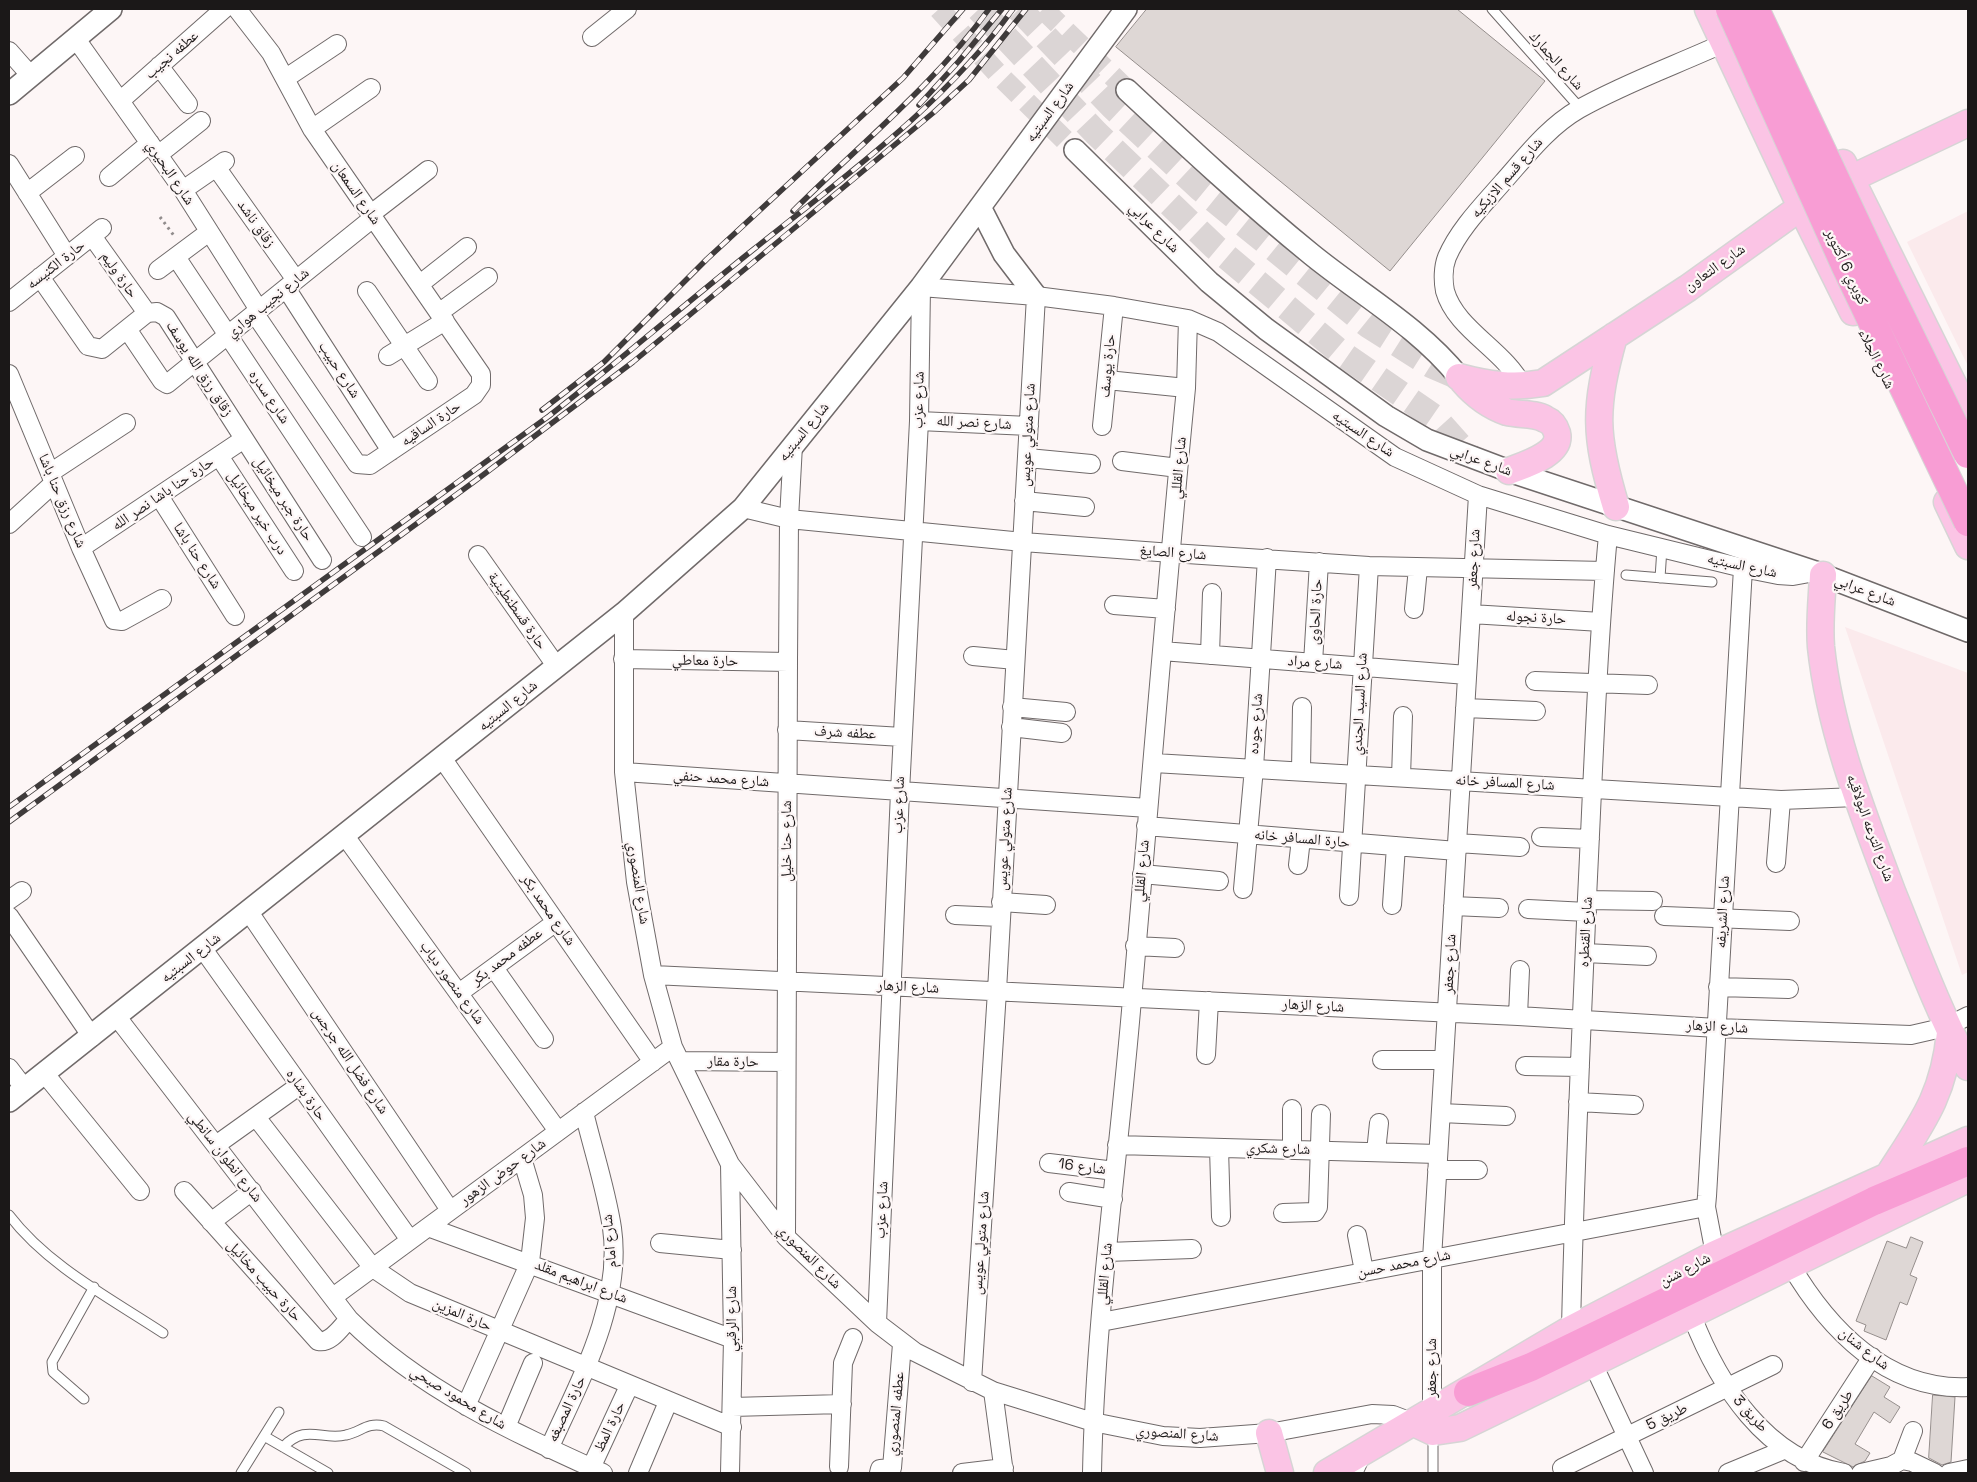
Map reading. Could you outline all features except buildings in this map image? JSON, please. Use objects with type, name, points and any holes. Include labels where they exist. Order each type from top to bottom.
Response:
[{"type":"highway","name":"كوبري 6 أكتوبر","points":[[1730,9],[1846,267],[1962,510]]},
{"type":"highway","name":"كوبري 6 أكتوبر","points":[[1755,9],[1876,266],[1968,454]]},
{"type":"highway","points":[[1468,1392],[1507,1378],[1566,1341],[1874,1201],[1968,1161]]},
{"type":"main road","name":"شارع الجلاء","points":[[1708,9],[1801,207],[1962,510],[1968,546]]},
{"type":"main road","points":[[1770,9],[1850,179],[1968,414]]},
{"type":"main road","name":"شارع التعاون","points":[[1459,377],[1492,386],[1523,387],[1543,383],[1688,288],[1801,207],[1850,179],[1967,128]]},
{"type":"main road","points":[[1614,336],[1603,376],[1598,424],[1600,448],[1616,507]]},
{"type":"main road","points":[[1459,377],[1472,392],[1489,403],[1507,412],[1545,418],[1554,425],[1558,436],[1554,447],[1545,454],[1509,472]]},
{"type":"main road","name":"شارع الترعه البولاقيه","points":[[1819,573],[1821,644],[1824,671],[1840,741],[1857,797],[1955,1025],[1968,1067]]},
{"type":"main road","points":[[1890,1173],[1916,1135],[1937,1094],[1944,1074],[1955,1025]]},
{"type":"main road","name":"شارع شنن","points":[[1566,1341],[1715,1254],[1890,1173],[1968,1140]]},
{"type":"main road","points":[[1426,1423],[1460,1428],[1692,1316],[1790,1264],[1968,1179]]},
{"type":"main road","points":[[1327,1473],[1368,1450],[1426,1423],[1468,1392]]},
{"type":"main road","points":[[1268,1433],[1280,1473]]},
{"type":"street","points":[[9,94],[111,9]]},
{"type":"street","name":"عطفه نجيب","points":[[120,101],[224,9]]},
{"type":"street","name":"شارع السمعان","points":[[237,9],[286,78],[312,129],[480,374]]},
{"type":"street","points":[[592,38],[627,9]]},
{"type":"street","name":"شارع السبتيه","points":[[17,1095],[250,912],[624,613],[743,508],[921,287],[1126,9]]},
{"type":"street","name":"شارع البحيري","points":[[76,39],[182,190],[257,312],[357,464],[370,465]]},
{"type":"street","name":"شارع قسم الازبكيه","points":[[1523,387],[1513,368],[1452,307],[1445,289],[1446,260],[1460,233],[1546,133],[1580,108],[1724,43]]},
{"type":"street","points":[[286,78],[337,44]]},
{"type":"street","points":[[9,51],[31,76]]},
{"type":"street","points":[[159,66],[188,104]]},
{"type":"street","points":[[312,129],[371,88]]},
{"type":"street","points":[[1127,90],[1216,172],[1311,254],[1427,344],[1444,359],[1459,377]]},
{"type":"street","points":[[109,177],[201,121]]},
{"type":"street","name":"شارع عرابي","points":[[1075,150],[1209,282],[1266,329],[1386,416],[1427,440],[1509,472],[1819,573],[1968,631]]},
{"type":"street","points":[[27,193],[75,156]]},
{"type":"street","name":"زقاق ناشد","points":[[182,190],[221,163],[291,284]]},
{"type":"street","points":[[9,164],[67,256]]},
{"type":"street","name":"شارع نجيب هواري","points":[[127,329],[162,381],[167,384],[428,170]]},
{"type":"street","points":[[980,206],[1004,254],[1036,296]]},
{"type":"street","name":"حارة الكنيسه","points":[[9,302],[97,232]]},
{"type":"street","name":"حارة وليم","points":[[97,232],[147,313]]},
{"type":"street","points":[[158,270],[209,232]]},
{"type":"street","points":[[420,284],[467,247]]},
{"type":"street","name":"شارع سدره","points":[[180,253],[228,335],[362,537]]},
{"type":"street","points":[[40,277],[88,346],[102,349],[147,313]]},
{"type":"street","points":[[388,356],[442,317],[488,277]]},
{"type":"street","name":"شارع حبيب","points":[[291,284],[390,451]]},
{"type":"street","name":"شارع السبتيه","points":[[921,287],[1036,296],[1114,306],[1188,319],[1218,332],[1395,457],[1478,495],[1608,535],[1743,568],[1785,575],[1819,573]]},
{"type":"street","name":"شارع عزب","points":[[877,1323],[902,737],[919,421],[921,287]]},
{"type":"street","points":[[367,291],[428,381]]},
{"type":"street","name":"شارع متولي عويس","points":[[972,1382],[997,991],[1036,296]]},
{"type":"street","name":"حارة يوسف","points":[[1102,426],[1114,306]]},
{"type":"street","name":"زقاق رزق الله يوسف","points":[[147,313],[157,312],[166,317],[244,439]]},
{"type":"street","name":"شارع القللي","points":[[1092,1473],[1093,1422],[1107,1252],[1132,998],[1146,826],[1154,763],[1162,651],[1186,388],[1188,319]]},
{"type":"street","name":"شارع رزق حنا باشا","points":[[9,374],[81,548],[114,620],[122,621],[162,599]]},
{"type":"street","name":"حارة الساقيه","points":[[370,465],[474,394],[481,385],[480,374]]},
{"type":"street","points":[[1107,380],[1186,388]]},
{"type":"street","name":"شارع نصر الله","points":[[919,421],[1028,426]]},
{"type":"street","points":[[9,524],[52,478],[126,423]]},
{"type":"street","name":"حارة حنا باشا نصر الله","points":[[81,548],[244,439]]},
{"type":"street","name":"حارة جبر ميخائيل","points":[[244,439],[322,560]]},
{"type":"street","name":"شارع حنا خليل","points":[[786,1237],[789,519],[793,445]]},
{"type":"street","name":"درب خير ميخائيل","points":[[219,456],[294,571]]},
{"type":"street","points":[[1028,458],[1091,464]]},
{"type":"street","points":[[1122,461],[1178,468]]},
{"type":"street","name":"شارع جعفر","points":[[1426,1423],[1440,1113],[1448,1012],[1478,495]]},
{"type":"street","name":"شارع حنا باشا","points":[[159,496],[235,616]]},
{"type":"street","points":[[1024,501],[1085,507]]},
{"type":"street","name":"شارع الصايغ","points":[[743,508],[789,519],[1023,542],[1172,553],[1369,566],[1605,571]]},
{"type":"street","name":"شارع القنطره","points":[[1566,1341],[1573,1231],[1597,684],[1608,535]]},
{"type":"street","name":"حارة قسطنطينية","points":[[478,555],[557,667]]},
{"type":"street","name":"شارع جوده","points":[[1243,889],[1254,768],[1267,558]]},
{"type":"street","name":"حارة الحاوى","points":[[1313,663],[1319,562]]},
{"type":"street","name":"شارع السيد الجندي","points":[[1349,896],[1369,566]]},
{"type":"street","points":[[1414,609],[1418,568]]},
{"type":"street","name":"شارع الشريفه","points":[[1715,1254],[1706,1207],[1743,568]]},
{"type":"street","points":[[1210,655],[1212,593]]},
{"type":"street","points":[[1114,605],[1166,609]]},
{"type":"street","name":"شارع المنصوري","points":[[624,613],[624,772],[636,882],[654,975],[676,1054],[730,1164],[786,1237],[877,1323],[902,1344],[972,1382],[993,1391],[1093,1422],[1163,1436],[1200,1438],[1268,1433],[1372,1414],[1393,1415],[1426,1423]]},
{"type":"street","name":"حارة نجوله","points":[[1472,614],[1601,622]]},
{"type":"street","name":"شارع مراد","points":[[1162,651],[1468,675]]},
{"type":"street","points":[[973,656],[1015,660]]},
{"type":"street","name":"حارة معاطي","points":[[623,659],[788,662]]},
{"type":"street","points":[[1535,681],[1648,685]]},
{"type":"street","points":[[1012,707],[1066,712]]},
{"type":"street","points":[[1301,771],[1302,707]]},
{"type":"street","points":[[1465,708],[1536,711]]},
{"type":"street","points":[[1401,777],[1403,716]]},
{"type":"street","points":[[1011,727],[1062,733]]},
{"type":"street","name":"عطفه شرف","points":[[788,730],[902,737]]},
{"type":"street","name":"شارع محمد بكر","points":[[442,758],[653,1062]]},
{"type":"street","name":"شارع المسافر خانه","points":[[1154,763],[1781,800],[1857,797]]},
{"type":"street","name":"شارع محمد حنفي","points":[[624,772],[1148,808]]},
{"type":"street","points":[[1776,863],[1781,800]]},
{"type":"street","name":"حارة المسافر خانه","points":[[1146,826],[1396,846],[1520,847]]},
{"type":"street","name":"شارع منصور دياب","points":[[345,836],[558,1131]]},
{"type":"street","points":[[1541,837],[1590,839]]},
{"type":"street","points":[[1298,865],[1301,838]]},
{"type":"street","points":[[1392,905],[1396,846]]},
{"type":"street","points":[[1142,874],[1219,881]]},
{"type":"street","points":[[1528,909],[1653,901]]},
{"type":"street","points":[[955,915],[1046,905]]},
{"type":"street","points":[[1453,906],[1499,908]]},
{"type":"street","name":"شارع فضل الله جرجس","points":[[250,912],[450,1210]]},
{"type":"street","points":[[9,916],[92,1037]]},
{"type":"street","points":[[1664,916],[1722,920],[1790,921]]},
{"type":"street","name":"عطفه محمد بكر","points":[[459,994],[556,922]]},
{"type":"street","points":[[1135,946],[1175,948]]},
{"type":"street","name":"حارة بشاره","points":[[203,949],[410,1240]]},
{"type":"street","points":[[1585,953],[1647,956]]},
{"type":"street","points":[[494,968],[544,1039]]},
{"type":"street","points":[[1518,1016],[1520,970]]},
{"type":"street","name":"شارع الزهار","points":[[654,975],[1448,1012],[1717,1028],[1911,1034],[1955,1025]]},
{"type":"street","points":[[1718,987],[1789,989]]},
{"type":"street","points":[[1206,1055],[1209,1001]]},
{"type":"street","name":"شارع انطوان سانطي","points":[[117,1017],[333,1297]]},
{"type":"street","name":"شارع حوض الزهور","points":[[333,1297],[653,1062],[676,1054]]},
{"type":"street","name":"حارة مقار","points":[[676,1054],[786,1062]]},
{"type":"street","points":[[1382,1060],[1444,1060]]},
{"type":"street","points":[[1525,1066],[1580,1068]]},
{"type":"street","points":[[9,1068],[17,1095]]},
{"type":"street","points":[[45,1074],[140,1190]]},
{"type":"street","points":[[216,1145],[300,1085]]},
{"type":"street","points":[[1578,1102],[1634,1105]]},
{"type":"street","points":[[1292,1109],[1292,1150]]},
{"type":"street","name":"شارع امام","points":[[584,1112],[612,1228],[614,1262],[610,1294],[586,1368]]},
{"type":"street","points":[[1440,1113],[1506,1116]]},
{"type":"street","points":[[1283,1213],[1315,1212],[1317,1210],[1321,1114]]},
{"type":"street","name":"حارة المزين","points":[[256,1117],[373,1268],[410,1293],[628,1386],[732,1427]]},
{"type":"street","points":[[1376,1152],[1379,1123]]},
{"type":"street","name":"شارع شكري","points":[[1117,1145],[1376,1152],[1478,1170]]},
{"type":"street","points":[[1219,1148],[1221,1216]]},
{"type":"street","points":[[466,1406],[501,1332],[530,1262],[535,1218],[533,1196],[522,1158]]},
{"type":"street","name":"شارع 16","points":[[1049,1163],[1115,1171]]},
{"type":"street","name":"شارع الرقبي","points":[[730,1164],[733,1339],[730,1473]]},
{"type":"street","name":"حارة حبيب مخائيل","points":[[184,1191],[318,1341],[324,1342],[330,1339],[349,1319]]},
{"type":"street","points":[[212,1222],[252,1191]]},
{"type":"street","points":[[1069,1192],[1112,1199]]},
{"type":"street","name":"شارع محمد حسن","points":[[1102,1322],[1706,1207]]},
{"type":"street","name":"شارع ابراهيم مقلد","points":[[428,1227],[530,1262],[610,1294],[733,1339]]},
{"type":"street","points":[[1358,1235],[1364,1272]]},
{"type":"street","points":[[660,1243],[732,1250]]},
{"type":"street","points":[[1107,1252],[1192,1249]]},
{"type":"street","name":"شارع شنان","points":[[1790,1264],[1828,1318],[1872,1357],[1894,1373],[1920,1383],[1948,1388],[1968,1387]]},
{"type":"street","name":"شارع محمود صبحي","points":[[333,1297],[349,1319],[387,1354],[466,1406],[506,1428],[597,1470]]},
{"type":"street","name":"طريق 3","points":[[1692,1316],[1704,1347],[1727,1388],[1760,1428],[1804,1462],[1825,1470],[1844,1473]]},
{"type":"street","points":[[839,1466],[843,1363],[853,1338]]},
{"type":"street","name":"عطفه المنصوري","points":[[879,1473],[880,1469],[892,1468],[902,1344]]},
{"type":"street","name":"طريق 6","points":[[1804,1462],[1872,1357]]},
{"type":"street","points":[[506,1428],[533,1363]]},
{"type":"street","points":[[1593,1364],[1644,1473]]},
{"type":"street","name":"طريق 5","points":[[1562,1468],[1773,1365]]},
{"type":"street","name":"حارة المصبغه","points":[[549,1449],[586,1368]]},
{"type":"street","name":"حارة المظ","points":[[597,1470],[628,1386]]},
{"type":"street","points":[[962,1473],[1004,1471],[993,1391]]},
{"type":"street","points":[[638,1473],[668,1402]]},
{"type":"street","points":[[732,1407],[842,1404]]},
{"type":"street","points":[[1902,1460],[1913,1431]]},
{"type":"street","points":[[1728,1473],[1786,1449]]},
{"type":"street","points":[[1862,1473],[1891,1466],[1902,1460],[1912,1462],[1935,1473]]},
{"type":"street","points":[[1949,1473],[1968,1469]]},
{"type":"lane","name":"شارع الجمارك","points":[[1492,9],[1580,108]]},
{"type":"lane","points":[[1660,578],[1662,548]]},
{"type":"lane","points":[[1626,575],[1712,582]]},
{"type":"lane","points":[[9,1214],[32,1241],[53,1259],[163,1333]]},
{"type":"lane","points":[[84,1399],[53,1372],[52,1362],[94,1287]]},
{"type":"lane","points":[[241,1473],[279,1412]]},
{"type":"lane","points":[[1426,1423],[1433,1473]]},
{"type":"lane","points":[[282,1447],[289,1440],[304,1434],[346,1436],[374,1424],[384,1426],[466,1473]]},
{"type":"lane","points":[[264,1436],[328,1473]]},
{"type":"lane","points":[[1358,1473],[1368,1450]]},
{"type":"path","points":[[160,217],[180,253]]},
{"type":"shaded area","points":[[1968,211],[1968,366],[1907,242]]},
{"type":"shaded area","points":[[1845,627],[1968,673],[1968,972],[1962,975]]},
{"type":"tunnel","points":[[939,9],[1000,76],[1075,150]]},
{"type":"tunnel","points":[[979,9],[1096,133],[1215,247],[1340,352],[1434,417],[1470,457]]},
{"type":"tunnel","points":[[1019,9],[1113,107],[1201,189],[1368,325],[1431,365],[1459,377]]},
{"type":"tunnel","points":[[1043,9],[1127,90]]},
{"type":"railway","points":[[542,410],[604,362],[707,259],[903,78],[963,9]]},
{"type":"railway","points":[[793,211],[920,89],[967,37],[989,9]]},
{"type":"railway","points":[[919,105],[1002,9]]},
{"type":"railway","points":[[9,807],[575,396],[892,138],[956,77],[986,44],[1013,9]]},
{"type":"railway","points":[[9,822],[475,481],[633,362],[933,113],[969,80],[1026,9]]}]
